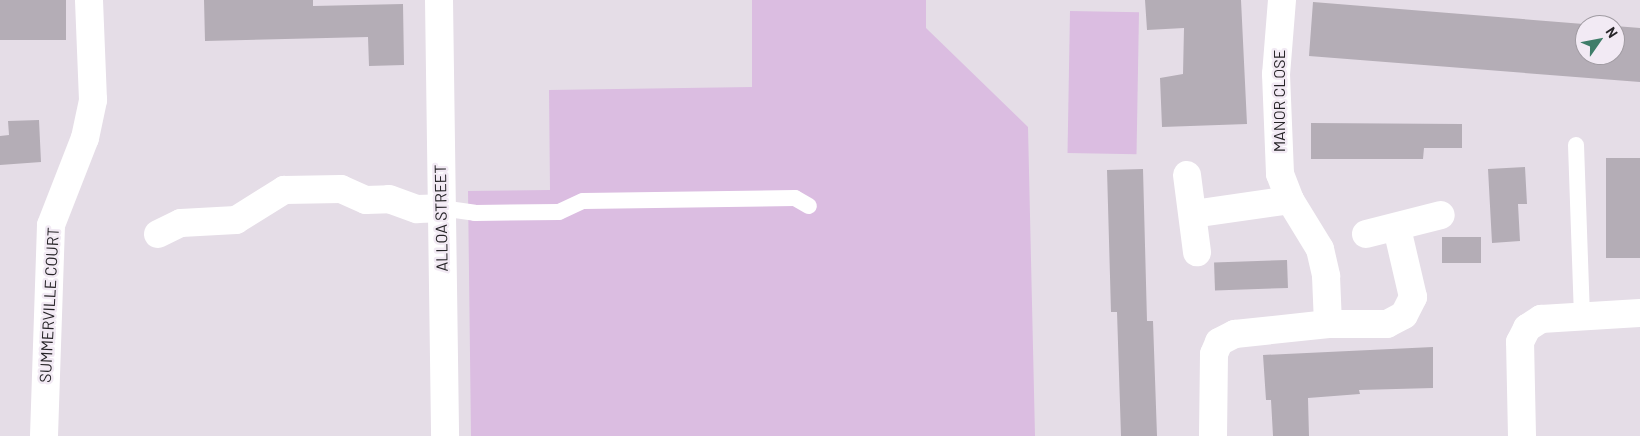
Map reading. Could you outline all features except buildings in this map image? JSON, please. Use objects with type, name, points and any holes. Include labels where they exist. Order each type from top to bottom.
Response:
[{"type":"street","name":"SUMMERVILLE COURT","points":[[44,436],[51,225],[85,138],[93,100],[89,0]]},
{"type":"street","name":"ALLOA STREET","points":[[439,0],[445,436]]},
{"type":"street","name":"MANOR CLOSE","points":[[1282,0],[1276,74],[1280,174],[1290,200],[1320,249],[1326,276],[1328,324]]},
{"type":"street","points":[[1187,175],[1197,252]]},
{"type":"street","points":[[158,234],[181,222],[236,220],[284,190],[341,189],[366,200],[389,199],[417,209],[441,208]]},
{"type":"street","points":[[1193,214],[1290,200]]},
{"type":"street","points":[[1366,234],[1397,228],[1441,215]]},
{"type":"street","points":[[1213,436],[1214,354],[1219,342],[1235,334],[1328,324],[1387,324],[1404,315],[1413,297],[1397,228]]},
{"type":"street","points":[[1522,436],[1520,342],[1527,328],[1541,319],[1640,314]]},
{"type":"lane","points":[[1576,145],[1582,317]]},
{"type":"lane","points":[[441,208],[475,213],[560,212],[583,201],[795,198],[809,206]]},
{"type":"shaded area","points":[[752,0],[926,0],[926,28],[1028,127],[1035,436],[471,436],[468,191],[550,190],[549,90],[752,87]]},
{"type":"shaded area","points":[[1070,11],[1139,12],[1137,154],[1068,153]]}]
